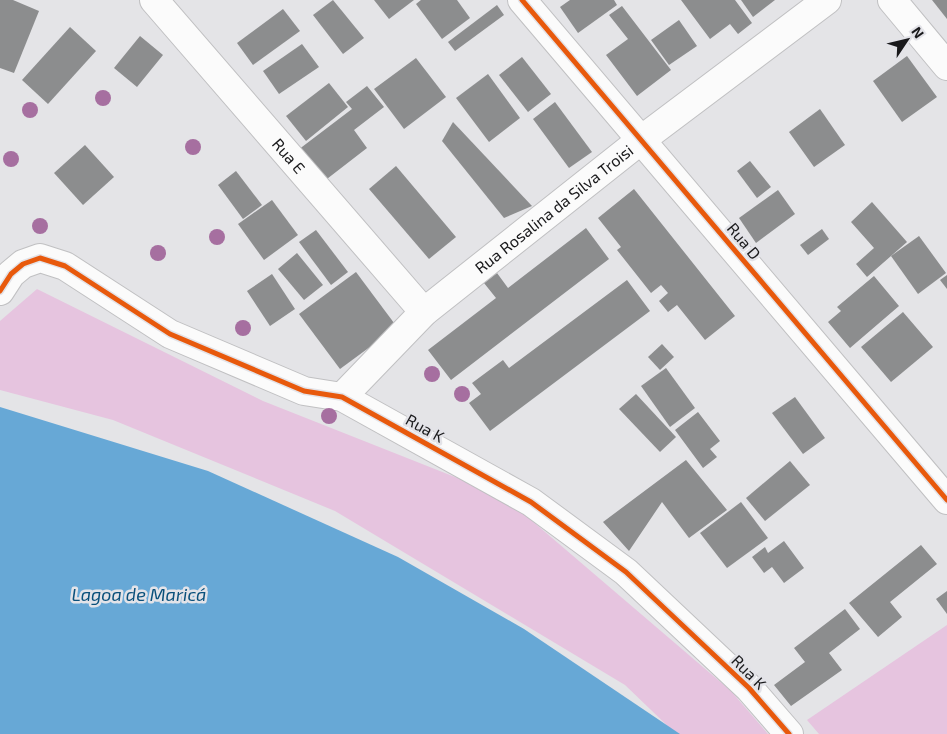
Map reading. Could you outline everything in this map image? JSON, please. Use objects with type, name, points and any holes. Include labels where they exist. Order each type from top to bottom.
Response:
[{"type":"street","name":"Rua E","points":[[154,0],[424,312]]},
{"type":"street","name":"Rua D","points":[[522,0],[947,500]]},
{"type":"street","name":"Rua Rosalina da Silva Troisi","points":[[342,397],[424,312],[641,140],[827,0]]},
{"type":"street","points":[[892,0],[947,66]]},
{"type":"street","name":"Rua K","points":[[0,290],[10,274],[23,264],[40,258],[65,266],[170,334],[304,391],[342,397],[531,502],[626,572],[749,688],[789,734]]},
{"type":"shaded area","points":[[37,289],[263,401],[503,496],[731,691],[768,734],[676,734],[625,685],[335,511],[113,420],[0,390],[0,321]]},
{"type":"shaded area","points":[[947,625],[947,734],[819,734],[807,720]]},
{"type":"water","name":"Lagoa de Maricá","points":[[0,407],[208,471],[398,557],[524,629],[680,734],[0,734]]},
{"type":"building","points":[[0,0],[13,0],[39,11],[14,73],[0,68]]},
{"type":"building","points":[[333,0],[364,38],[343,54],[313,15]]},
{"type":"building","points":[[374,0],[414,0],[389,19]]},
{"type":"building","points":[[421,0],[457,0],[470,18],[442,39],[416,4]]},
{"type":"building","points":[[570,0],[614,0],[617,5],[578,33],[560,7]]},
{"type":"building","points":[[681,0],[735,0],[752,23],[738,34],[730,24],[710,39]]},
{"type":"building","points":[[741,0],[775,0],[753,17]]},
{"type":"building","points":[[932,0],[947,0],[947,19]]},
{"type":"building","points":[[497,5],[504,15],[455,51],[448,42]]},
{"type":"building","points":[[622,6],[671,70],[637,96],[606,55],[628,39],[609,15]]},
{"type":"building","points":[[283,9],[300,31],[253,65],[237,43]]},
{"type":"building","points":[[679,20],[697,46],[669,65],[651,40]]},
{"type":"building","points":[[70,27],[96,51],[48,104],[22,80]]},
{"type":"building","points":[[140,36],[163,55],[137,87],[114,68]]},
{"type":"building","points":[[302,44],[319,67],[279,94],[263,71]]},
{"type":"building","points":[[907,56],[937,97],[902,122],[873,81]]},
{"type":"building","points":[[522,57],[551,94],[528,112],[499,75]]},
{"type":"building","points":[[416,58],[446,97],[404,129],[374,89]]},
{"type":"building","points":[[488,74],[520,118],[489,142],[456,98]]},
{"type":"building","points":[[329,83],[348,107],[306,141],[286,116]]},
{"type":"building","points":[[367,86],[384,107],[354,130],[367,148],[323,182],[298,150],[352,109],[346,102]]},
{"type":"building","points":[[555,102],[592,152],[569,168],[533,119]]},
{"type":"building","points":[[820,109],[845,145],[814,167],[789,132]]},
{"type":"building","points":[[453,122],[532,206],[504,218],[442,141]]},
{"type":"building","points":[[85,145],[114,177],[83,205],[54,173]]},
{"type":"building","points":[[750,161],[771,187],[757,198],[737,171]]},
{"type":"building","points":[[396,166],[456,237],[429,259],[369,189]]},
{"type":"building","points":[[236,171],[262,205],[243,219],[218,185]]},
{"type":"building","points":[[634,189],[735,316],[705,340],[677,305],[668,312],[659,301],[668,293],[661,285],[651,293],[617,250],[621,247],[598,218]]},
{"type":"building","points":[[778,190],[795,214],[756,243],[739,218]]},
{"type":"building","points":[[272,200],[298,235],[264,260],[238,224]]},
{"type":"building","points":[[872,202],[907,242],[867,277],[856,264],[874,248],[851,222]]},
{"type":"building","points":[[586,228],[609,259],[451,380],[428,350],[496,298],[484,283],[497,273],[508,288]]},
{"type":"building","points":[[822,229],[829,239],[808,255],[800,245]]},
{"type":"building","points":[[316,230],[348,272],[331,285],[299,242]]},
{"type":"building","points":[[919,236],[946,273],[918,294],[891,256]]},
{"type":"building","points":[[297,253],[323,285],[304,300],[278,269]]},
{"type":"building","points":[[356,272],[397,327],[340,369],[299,314]]},
{"type":"building","points":[[272,274],[295,309],[270,326],[247,291]]},
{"type":"building","points":[[947,275],[947,289],[940,280]]},
{"type":"building","points":[[874,276],[899,306],[850,348],[828,322],[841,311],[837,307]]},
{"type":"building","points":[[627,280],[650,311],[490,431],[469,403],[481,394],[472,383],[503,360],[509,368]]},
{"type":"building","points":[[903,312],[933,347],[891,382],[861,347]]},
{"type":"building","points":[[662,344],[674,357],[660,370],[648,357]]},
{"type":"building","points":[[666,368],[695,408],[670,427],[641,386]]},
{"type":"building","points":[[636,394],[676,437],[660,452],[619,409]]},
{"type":"building","points":[[795,397],[825,438],[803,454],[772,413]]},
{"type":"building","points":[[698,412],[720,441],[710,449],[717,457],[703,468],[675,430]]},
{"type":"building","points":[[686,460],[727,510],[689,538],[662,502],[629,551],[603,522]]},
{"type":"building","points":[[790,461],[810,485],[765,521],[746,498]]},
{"type":"building","points":[[741,502],[768,538],[727,568],[700,533]]},
{"type":"building","points":[[784,541],[804,568],[784,583],[772,567],[764,573],[752,557],[765,547],[768,553]]},
{"type":"building","points":[[921,545],[937,564],[890,602],[902,617],[878,637],[849,603]]},
{"type":"building","points":[[947,591],[947,614],[936,599]]},
{"type":"building","points":[[845,609],[860,629],[829,653],[842,670],[791,706],[774,685],[805,662],[794,648]]},
{"type":"cycle path","points":[[522,0],[947,500]]},
{"type":"cycle path","points":[[0,291],[11,274],[23,264],[40,258],[65,266],[170,334],[304,391],[342,397],[531,502],[626,572],[749,688],[789,734]]}]
